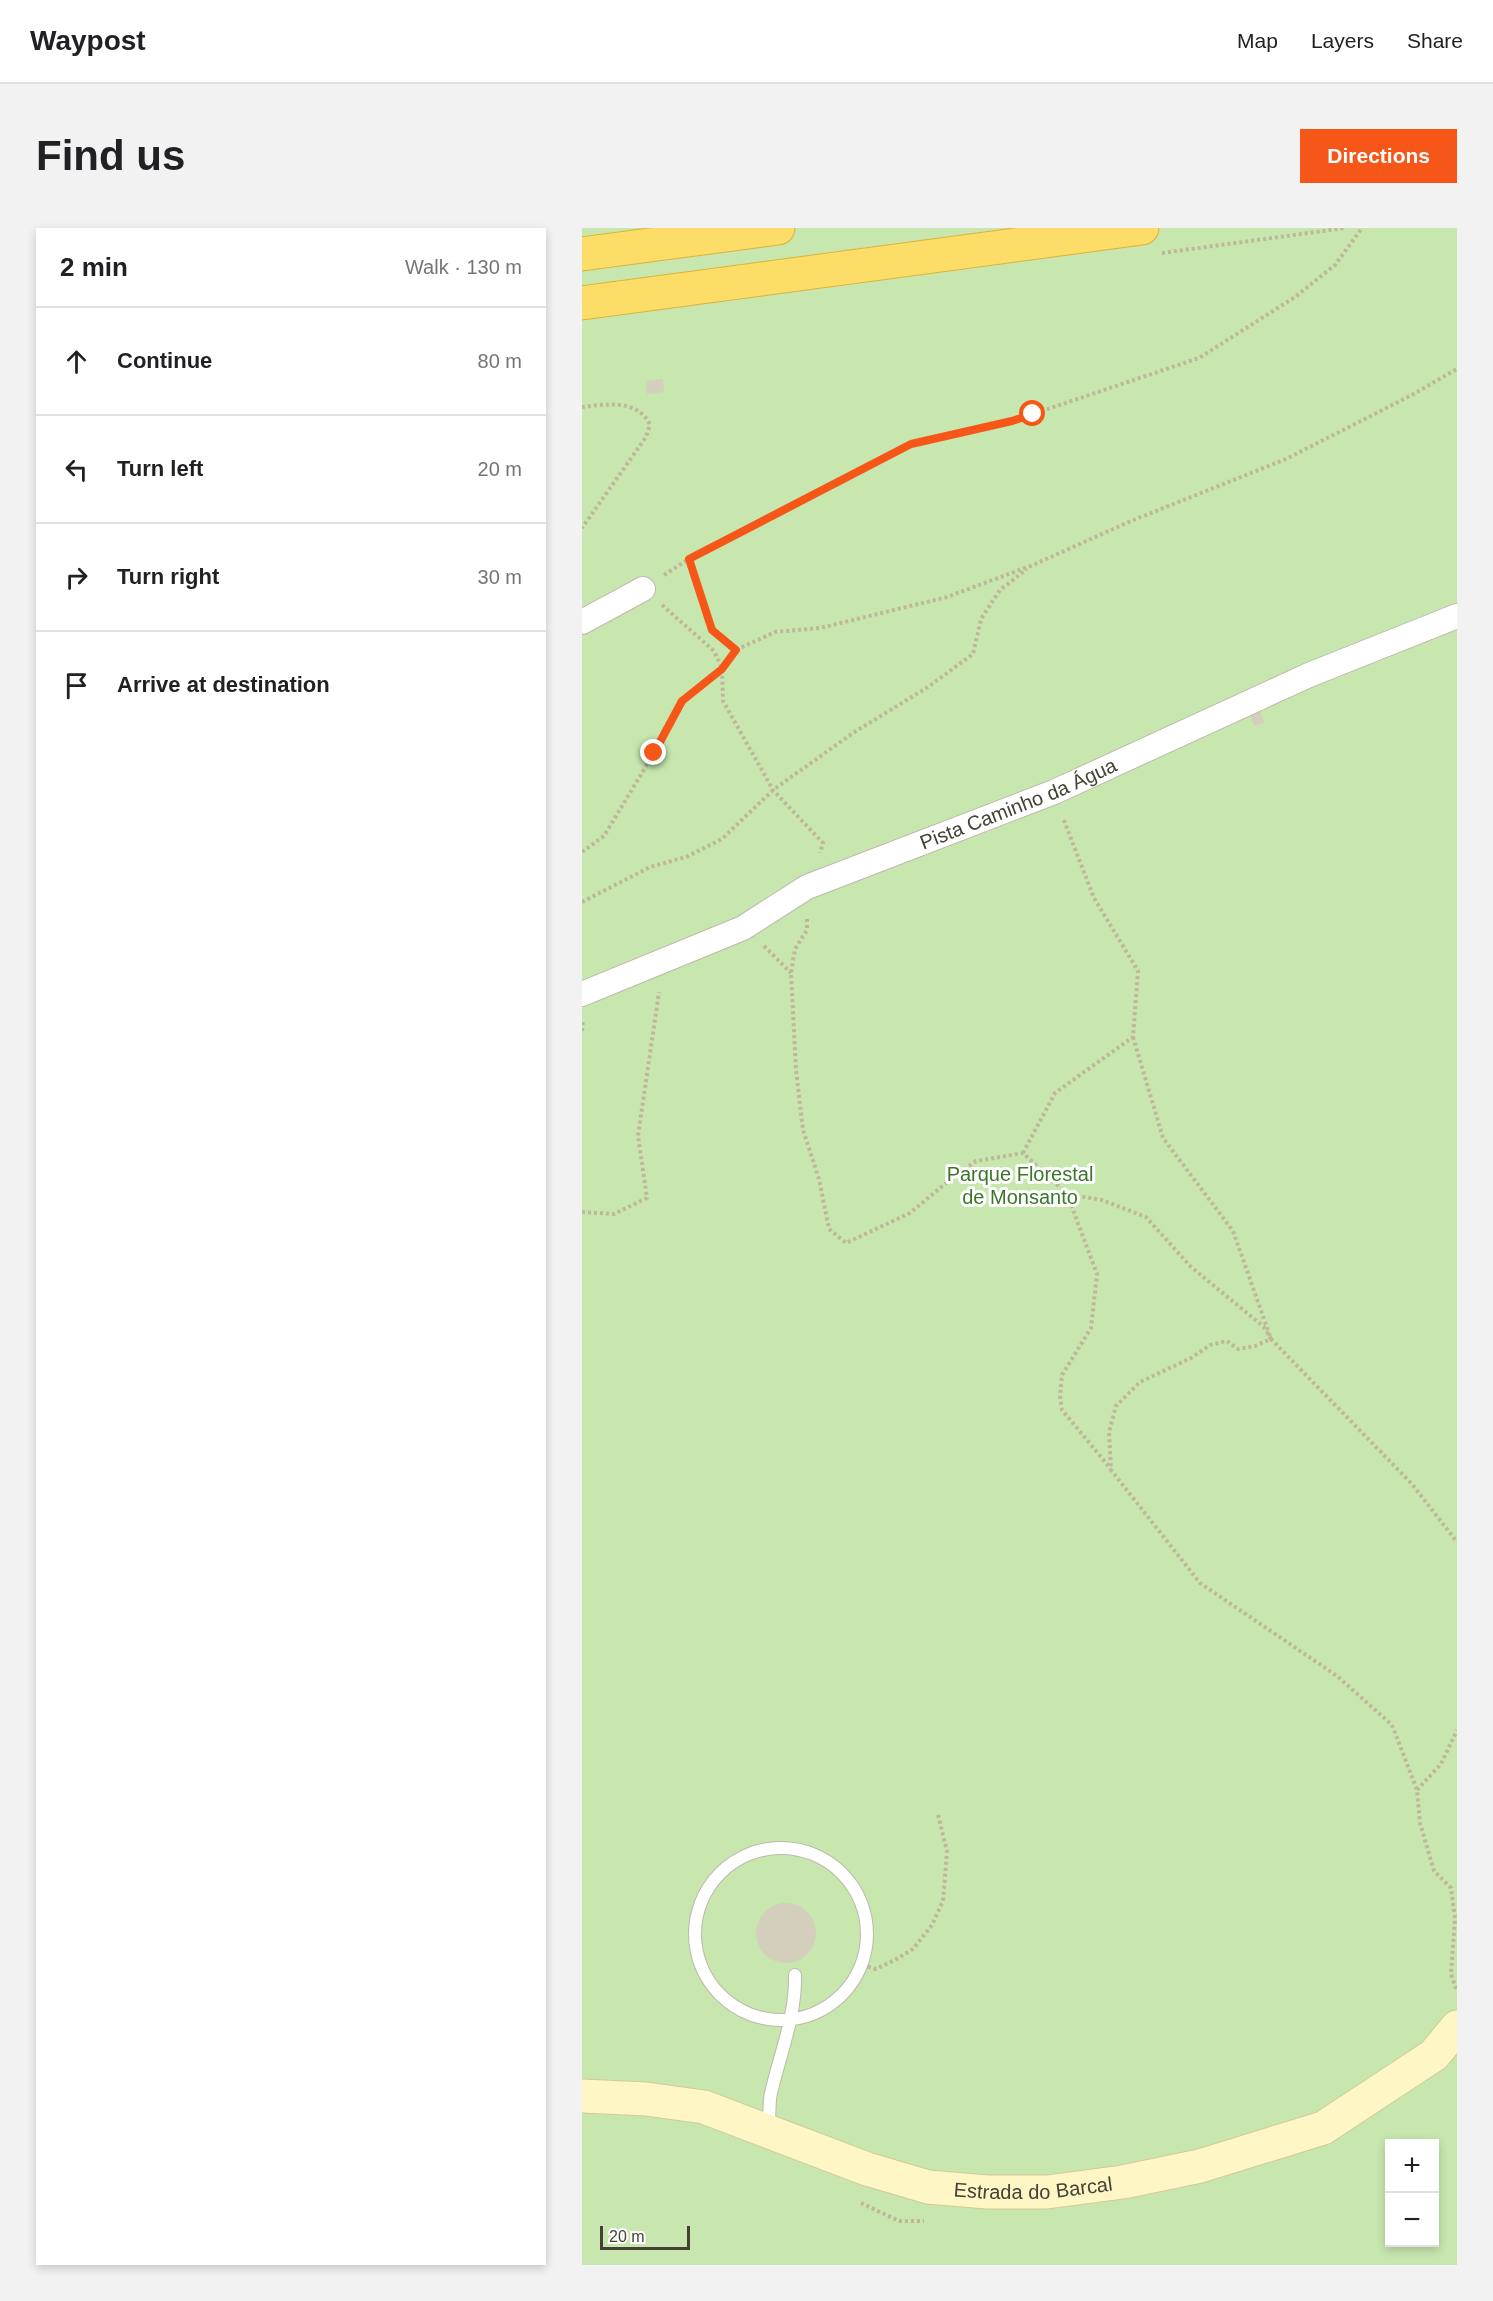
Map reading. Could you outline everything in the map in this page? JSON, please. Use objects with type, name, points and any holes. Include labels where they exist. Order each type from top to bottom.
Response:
[{"type":"highway","points":[[582,254],[778,228]]},
{"type":"highway","points":[[582,303],[1142,228]]},
{"type":"street","points":[[582,622],[643,589]]},
{"type":"street","name":"Pista Caminho da Água","points":[[582,994],[743,928],[807,887],[1054,792],[1309,675],[1457,616]]},
{"type":"street","name":"Estrada do Barcal","points":[[582,2097],[646,2099],[704,2108],[867,2169],[928,2187],[987,2192],[1047,2192],[1123,2182],[1200,2166],[1323,2128],[1434,2055],[1457,2027]]},
{"type":"lane","points":[[788,1847],[820,1856],[845,1875],[862,1902],[868,1933],[862,1965],[846,1992],[820,2012],[790,2021],[758,2018],[729,2004],[707,1980],[695,1950],[695,1919],[707,1888],[728,1865],[757,1850],[788,1847]]},
{"type":"lane","points":[[765,2129],[770,2119],[770,2097],[796,1998],[795,1975]]},
{"type":"path","points":[[1023,1153],[976,1161],[910,1213],[846,1243],[829,1228],[825,1202],[803,1130],[796,1070],[791,973],[795,949],[807,930],[807,887],[824,843],[773,790],[723,701],[722,669],[714,651],[643,589],[689,559],[911,444],[1012,421],[1199,358],[1295,297],[1335,265],[1362,228]]},
{"type":"path","points":[[582,852],[604,836],[682,701],[722,669],[736,650],[775,632],[820,628],[947,597],[1033,565],[1131,521],[1286,459],[1410,396],[1457,369]]},
{"type":"path","points":[[582,407],[619,405],[635,408],[645,414],[650,425],[646,437],[582,528]]},
{"type":"path","points":[[689,559],[712,630],[736,650]]},
{"type":"path","points":[[582,902],[650,867],[686,857],[722,839],[773,790],[853,733],[928,687],[973,654],[981,619],[987,609],[1000,590],[1033,565]]},
{"type":"path","points":[[1054,792],[1094,898],[1138,971],[1133,1037],[1163,1138],[1233,1231],[1271,1338]]},
{"type":"path","points":[[743,928],[791,973]]},
{"type":"path","points":[[582,1212],[614,1214],[647,1198],[638,1136],[660,995],[656,964]]},
{"type":"path","points":[[1023,1153],[1055,1093],[1133,1037]]},
{"type":"path","points":[[1023,1153],[1067,1194],[1097,1274],[1091,1328],[1062,1375],[1060,1396],[1062,1410],[1200,1583],[1337,1676],[1392,1725],[1417,1790],[1420,1823],[1434,1871],[1451,1888],[1455,1919],[1451,1974],[1457,1992]]},
{"type":"path","points":[[1067,1194],[1102,1200],[1146,1217],[1191,1267],[1264,1328],[1271,1338],[1412,1484],[1457,1542]]},
{"type":"path","points":[[1111,1470],[1109,1432],[1116,1406],[1140,1382],[1191,1358],[1210,1345],[1227,1341],[1238,1348],[1255,1346],[1271,1338]]},
{"type":"path","points":[[1417,1790],[1442,1764],[1457,1730]]},
{"type":"path","points":[[862,1965],[876,1969],[896,1960],[913,1949],[932,1925],[944,1901],[947,1851],[938,1815]]},
{"type":"green space","name":"Parque Florestal de Monsanto","points":[[582,228],[1457,228],[1457,2265],[582,2265]]},
{"type":"building","points":[[663,379],[664,392],[647,394],[646,381]]},
{"type":"building","points":[[1260,711],[1264,723],[1254,726],[1250,715]]},
{"type":"building","points":[[786,1903],[798,1905],[811,1916],[816,1933],[814,1945],[803,1958],[786,1963],[774,1961],[761,1950],[756,1933],[758,1921],[769,1908]]},
{"type":"route","points":[[654,753],[682,701],[722,669],[736,650],[712,630],[689,559],[911,444],[1033,414]]}]
